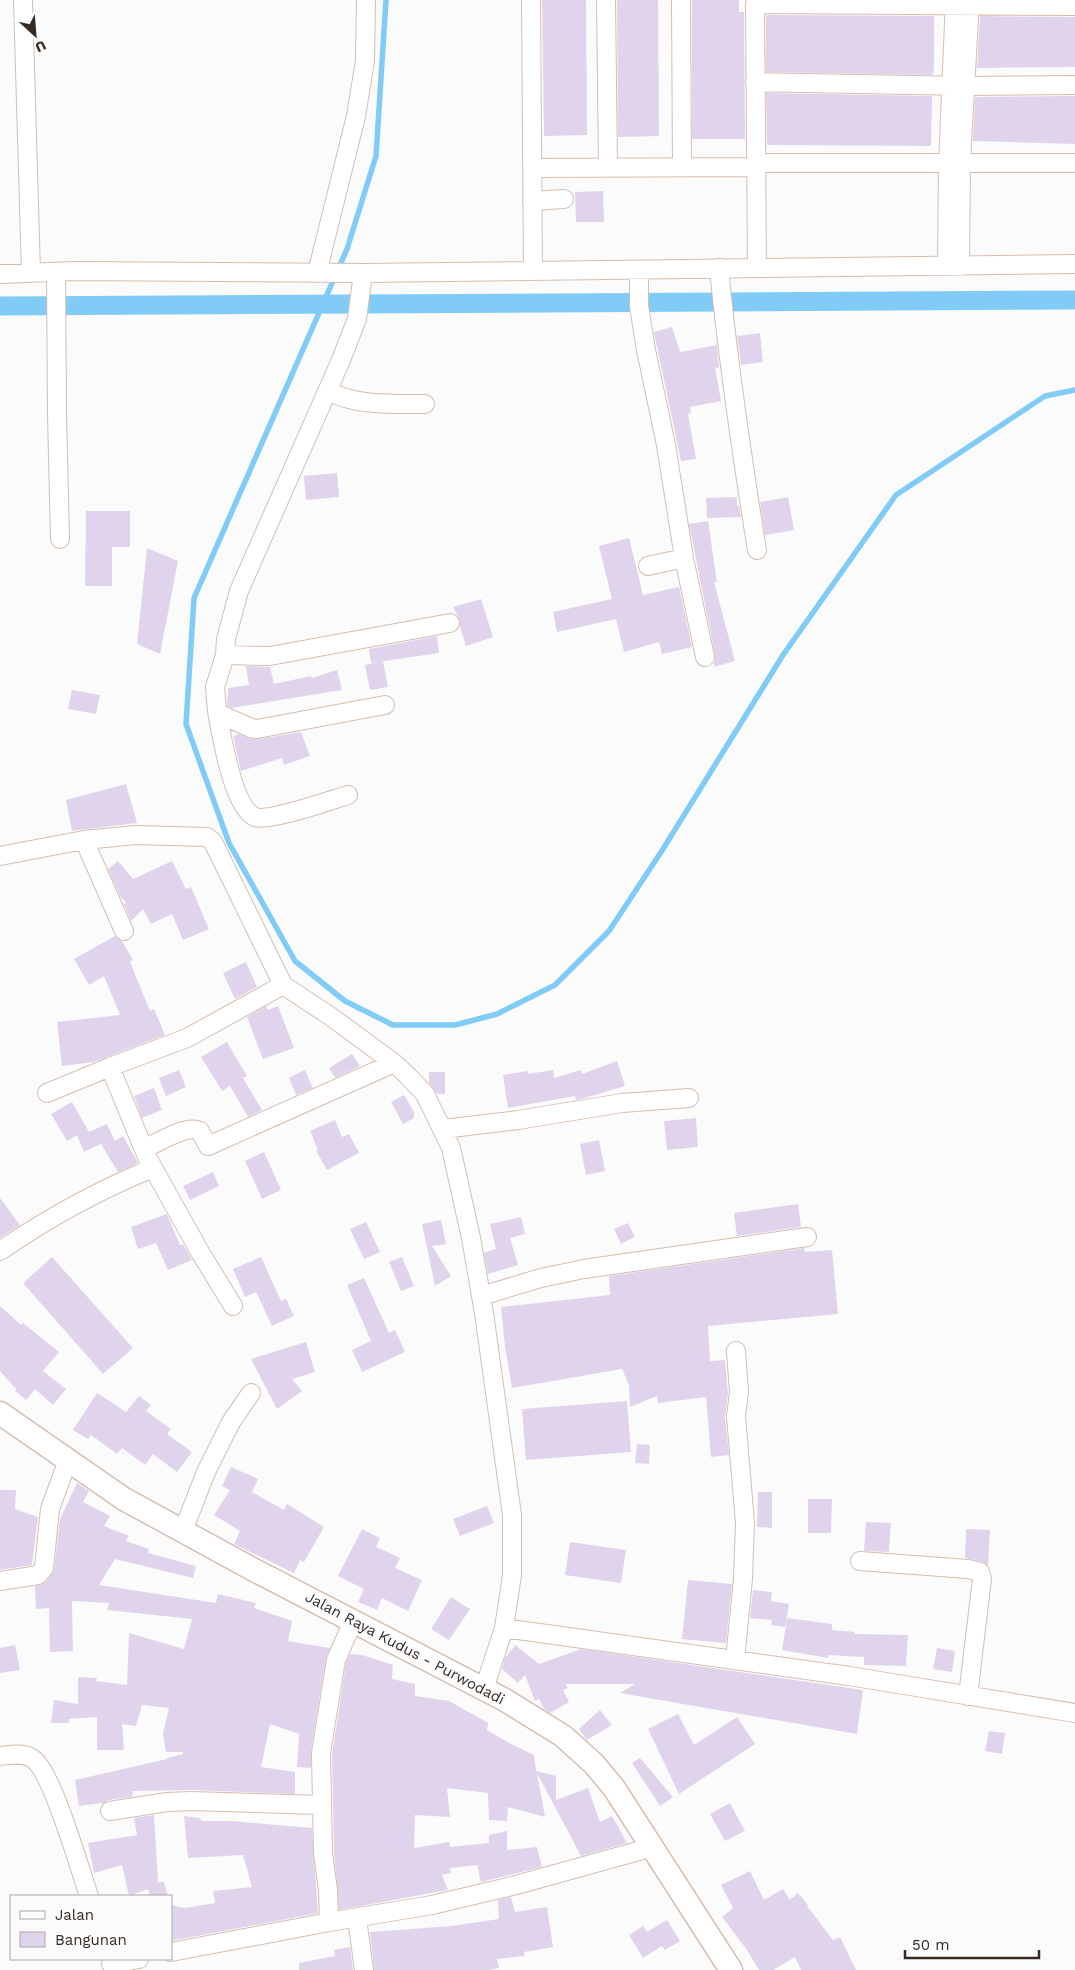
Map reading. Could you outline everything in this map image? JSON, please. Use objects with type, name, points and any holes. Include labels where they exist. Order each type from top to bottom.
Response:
[{"type":"main road","name":"Jalan Raya Kudus - Purwodadi","points":[[0,1412],[124,1499],[505,1700],[563,1736],[594,1764],[614,1788],[731,1970]]},
{"type":"street","points":[[23,0],[31,273]]},
{"type":"street","points":[[323,272],[356,116],[365,61],[366,0]]},
{"type":"street","points":[[531,0],[533,271]]},
{"type":"street","points":[[606,0],[608,168]]},
{"type":"street","points":[[682,0],[682,168]]},
{"type":"street","points":[[757,268],[755,2],[962,3],[1075,6]]},
{"type":"street","points":[[954,266],[955,163],[962,3]]},
{"type":"street","points":[[755,82],[1075,85]]},
{"type":"street","points":[[532,168],[1075,163]]},
{"type":"street","points":[[532,201],[564,199]]},
{"type":"street","points":[[0,274],[31,273],[56,280],[323,272],[356,279],[533,271],[639,273],[719,268],[1075,264]]},
{"type":"street","points":[[719,268],[723,316],[757,550]]},
{"type":"street","points":[[639,273],[639,306],[666,445],[684,558],[705,657]]},
{"type":"street","points":[[348,795],[278,816],[262,818],[249,813],[236,789],[225,755],[217,711],[215,687],[226,655],[226,639],[239,591],[358,319],[356,279]]},
{"type":"street","points":[[56,280],[56,414],[60,539]]},
{"type":"street","points":[[328,390],[342,398],[367,402],[425,404]]},
{"type":"street","points":[[648,566],[684,558]]},
{"type":"street","points":[[226,655],[270,656],[450,623]]},
{"type":"street","points":[[217,711],[224,716],[257,729],[384,705]]},
{"type":"street","points":[[0,856],[84,840],[136,835],[207,838],[211,840],[241,897],[283,985],[330,1016],[394,1063],[425,1094],[443,1129],[456,1167],[481,1296],[512,1515],[512,1575],[504,1628],[484,1689]]},
{"type":"street","points":[[84,840],[124,931]]},
{"type":"street","points":[[47,1093],[187,1038],[283,985]]},
{"type":"street","points":[[144,1149],[174,1134],[192,1128],[200,1131],[208,1146],[394,1063]]},
{"type":"street","points":[[110,1067],[153,1168],[233,1306]]},
{"type":"street","points":[[443,1129],[518,1120],[622,1103],[689,1098]]},
{"type":"street","points":[[0,1251],[45,1222],[111,1186],[153,1168]]},
{"type":"street","points":[[481,1296],[541,1278],[584,1269],[807,1237]]},
{"type":"street","points":[[735,1660],[744,1579],[745,1523],[736,1416],[740,1392],[736,1351]]},
{"type":"street","points":[[183,1531],[210,1464],[231,1422],[251,1393]]},
{"type":"street","points":[[0,1581],[38,1574],[44,1568],[50,1509],[68,1460]]},
{"type":"street","points":[[860,1561],[968,1569],[980,1572],[982,1579],[968,1696]]},
{"type":"street","points":[[329,1922],[320,1753],[336,1660],[353,1621]]},
{"type":"street","points":[[504,1628],[735,1660],[1075,1713]]},
{"type":"street","points":[[0,1756],[28,1756],[42,1768],[64,1820],[89,1895]]},
{"type":"street","points":[[110,1811],[190,1800],[322,1805]]},
{"type":"street","points":[[172,1952],[329,1922],[432,1905],[516,1886],[653,1847]]},
{"type":"street","points":[[357,1918],[364,1970]]},
{"type":"street","points":[[111,1964],[133,1960]]},
{"type":"building","points":[[542,0],[586,0],[587,135],[544,136]]},
{"type":"building","points":[[617,0],[658,0],[659,136],[618,137]]},
{"type":"building","points":[[692,0],[739,0],[739,12],[744,12],[745,139],[692,139]]},
{"type":"building","points":[[766,15],[934,16],[934,71],[932,75],[766,72]]},
{"type":"building","points":[[980,16],[1075,17],[1075,67],[977,68]]},
{"type":"building","points":[[766,93],[932,96],[931,146],[767,145]]},
{"type":"building","points":[[1075,96],[1075,144],[973,141],[975,97]]},
{"type":"building","points":[[603,191],[604,222],[576,222],[575,192]]},
{"type":"building","points":[[672,327],[680,352],[717,345],[719,367],[715,368],[721,401],[690,407],[691,413],[688,414],[696,459],[681,461],[654,332]]},
{"type":"building","points":[[760,333],[763,362],[741,365],[737,336]]},
{"type":"building","points":[[337,473],[339,497],[306,500],[304,476]]},
{"type":"building","points":[[737,497],[737,506],[739,506],[741,517],[707,518],[706,498]]},
{"type":"building","points":[[788,497],[794,530],[765,535],[760,502]]},
{"type":"building","points":[[86,511],[130,511],[130,547],[112,547],[112,586],[85,586]]},
{"type":"building","points":[[708,521],[717,582],[714,582],[735,661],[714,667],[715,655],[689,524]]},
{"type":"building","points":[[629,538],[643,595],[679,587],[692,647],[662,654],[659,642],[624,652],[616,619],[557,632],[553,612],[612,599],[599,546]]},
{"type":"building","points":[[147,548],[178,561],[160,654],[137,644]]},
{"type":"building","points":[[481,599],[493,637],[466,646],[460,621],[453,607]]},
{"type":"building","points":[[437,636],[439,653],[371,663],[369,649]]},
{"type":"building","points":[[383,661],[388,687],[370,690],[365,665]]},
{"type":"building","points":[[246,666],[270,667],[274,684],[311,676],[312,678],[337,670],[342,690],[231,708],[227,705],[228,688],[249,685]]},
{"type":"building","points":[[72,690],[100,695],[96,714],[68,709]]},
{"type":"building","points":[[301,732],[310,756],[284,765],[282,758],[241,771],[233,736],[239,734],[259,739]]},
{"type":"building","points":[[126,784],[137,823],[72,831],[66,800]]},
{"type":"building","points":[[118,861],[133,879],[172,861],[186,889],[191,887],[209,929],[183,940],[172,914],[151,924],[143,909],[131,921],[124,904],[126,903],[120,896],[108,869]]},
{"type":"building","points":[[115,936],[122,941],[133,960],[130,962],[150,1011],[154,1009],[165,1035],[94,1062],[62,1066],[57,1022],[120,1015],[104,976],[89,985],[74,959]]},
{"type":"building","points":[[246,962],[257,987],[235,999],[223,973]]},
{"type":"building","points":[[266,1006],[268,1010],[278,1006],[294,1048],[263,1059],[247,1017]]},
{"type":"building","points":[[227,1042],[247,1076],[243,1078],[262,1110],[248,1117],[230,1086],[222,1091],[201,1057]]},
{"type":"building","points":[[352,1054],[360,1066],[335,1078],[329,1068]]},
{"type":"building","points":[[617,1061],[625,1086],[576,1100],[575,1096],[508,1108],[503,1075],[527,1071],[528,1074],[553,1070],[554,1078],[581,1070],[582,1074]]},
{"type":"building","points":[[179,1070],[186,1087],[166,1096],[159,1078]]},
{"type":"building","points":[[305,1070],[313,1088],[296,1095],[289,1078]]},
{"type":"building","points":[[429,1072],[445,1072],[445,1094],[437,1094],[429,1083]]},
{"type":"building","points":[[154,1088],[162,1110],[142,1118],[134,1096]]},
{"type":"building","points":[[404,1095],[414,1112],[414,1118],[403,1124],[391,1102]]},
{"type":"building","points":[[72,1102],[89,1132],[107,1124],[115,1141],[123,1136],[138,1163],[118,1172],[101,1144],[84,1152],[77,1135],[67,1141],[51,1114]]},
{"type":"building","points":[[696,1118],[698,1147],[667,1150],[664,1121]]},
{"type":"building","points":[[335,1120],[342,1137],[349,1134],[359,1153],[327,1170],[316,1151],[318,1150],[310,1131]]},
{"type":"building","points":[[599,1140],[605,1171],[586,1175],[580,1144]]},
{"type":"building","points":[[264,1152],[281,1190],[262,1199],[245,1161]]},
{"type":"building","points":[[213,1172],[219,1186],[190,1200],[183,1186]]},
{"type":"building","points":[[0,1198],[20,1225],[0,1238]]},
{"type":"building","points":[[798,1204],[801,1227],[737,1236],[734,1213]]},
{"type":"building","points":[[167,1214],[180,1245],[183,1244],[192,1260],[168,1270],[156,1243],[138,1249],[131,1227]]},
{"type":"building","points":[[521,1217],[525,1234],[510,1238],[518,1265],[488,1274],[484,1253],[496,1249],[490,1224]]},
{"type":"building","points":[[441,1220],[446,1244],[432,1246],[451,1276],[435,1286],[422,1224]]},
{"type":"building","points":[[366,1222],[380,1252],[364,1259],[350,1229]]},
{"type":"building","points":[[628,1223],[635,1237],[621,1244],[614,1229]]},
{"type":"building","points":[[804,1248],[805,1252],[832,1250],[838,1314],[708,1326],[710,1361],[725,1360],[728,1393],[725,1417],[729,1455],[711,1457],[706,1397],[658,1403],[657,1396],[630,1407],[629,1385],[622,1369],[512,1388],[501,1307],[610,1295],[609,1276]]},
{"type":"building","points":[[52,1257],[133,1348],[103,1374],[23,1283]]},
{"type":"building","points":[[261,1257],[281,1301],[286,1299],[294,1316],[272,1326],[256,1292],[245,1297],[233,1269]]},
{"type":"building","points":[[402,1257],[414,1286],[401,1291],[389,1262]]},
{"type":"building","points":[[364,1278],[389,1333],[395,1330],[405,1352],[362,1372],[352,1350],[371,1341],[347,1285]]},
{"type":"building","points":[[0,1306],[21,1325],[23,1323],[59,1352],[43,1371],[66,1389],[53,1405],[35,1389],[26,1400],[15,1391],[16,1389],[0,1371]]},
{"type":"building","points":[[306,1342],[315,1372],[292,1379],[302,1391],[277,1409],[251,1359]]},
{"type":"building","points":[[97,1393],[126,1412],[139,1396],[151,1405],[146,1411],[171,1429],[167,1434],[192,1452],[177,1472],[153,1454],[145,1465],[122,1448],[117,1454],[91,1435],[88,1439],[73,1430]]},
{"type":"building","points":[[627,1401],[631,1452],[526,1460],[522,1409]]},
{"type":"building","points":[[637,1444],[650,1445],[649,1464],[635,1463]]},
{"type":"building","points":[[231,1467],[258,1479],[252,1492],[284,1510],[287,1504],[324,1527],[304,1562],[300,1560],[294,1573],[234,1544],[240,1531],[214,1515],[230,1490],[222,1486]]},
{"type":"building","points":[[77,1483],[89,1491],[83,1502],[110,1516],[104,1526],[129,1536],[126,1541],[149,1549],[148,1553],[196,1566],[193,1578],[115,1559],[99,1585],[216,1603],[218,1594],[256,1603],[254,1608],[292,1621],[288,1641],[330,1648],[326,1658],[311,1751],[311,1768],[297,1767],[299,1734],[270,1724],[261,1767],[295,1772],[295,1794],[191,1790],[133,1791],[132,1797],[108,1800],[102,1805],[102,1803],[79,1806],[75,1780],[167,1759],[183,1754],[183,1752],[166,1752],[163,1733],[169,1708],[142,1705],[136,1726],[122,1724],[124,1750],[97,1750],[97,1717],[69,1719],[69,1723],[51,1723],[54,1700],[78,1704],[78,1677],[97,1678],[96,1681],[127,1685],[129,1633],[184,1649],[192,1619],[107,1610],[109,1603],[72,1601],[73,1651],[50,1652],[49,1608],[36,1609],[35,1586],[46,1582],[54,1570],[60,1519]]},
{"type":"building","points":[[0,1490],[16,1490],[15,1509],[38,1517],[32,1565],[0,1570]]},
{"type":"building","points":[[758,1492],[772,1492],[772,1528],[757,1527]]},
{"type":"building","points":[[808,1499],[832,1499],[831,1533],[808,1533]]},
{"type":"building","points":[[487,1506],[494,1523],[460,1536],[453,1519]]},
{"type":"building","points":[[866,1522],[891,1523],[889,1552],[864,1551]]},
{"type":"building","points":[[362,1529],[380,1538],[376,1547],[400,1558],[395,1568],[422,1580],[408,1611],[382,1598],[377,1610],[358,1602],[364,1589],[338,1576]]},
{"type":"building","points":[[966,1529],[990,1530],[988,1565],[965,1558]]},
{"type":"building","points":[[570,1542],[626,1550],[621,1583],[565,1575]]},
{"type":"building","points":[[688,1580],[732,1584],[726,1643],[682,1639]]},
{"type":"building","points":[[753,1590],[772,1592],[771,1601],[789,1604],[785,1627],[771,1625],[772,1620],[750,1618]]},
{"type":"building","points":[[451,1597],[470,1609],[449,1640],[431,1629]]},
{"type":"building","points":[[787,1618],[832,1624],[832,1630],[855,1632],[854,1634],[908,1635],[906,1666],[864,1665],[864,1657],[828,1655],[828,1658],[782,1650]]},
{"type":"building","points":[[514,1644],[539,1664],[581,1649],[863,1690],[857,1734],[620,1693],[635,1684],[565,1684],[568,1688],[563,1690],[569,1702],[550,1713],[544,1709],[539,1699],[535,1701],[525,1675],[518,1683],[502,1669],[505,1658],[515,1646]]},
{"type":"building","points":[[15,1645],[20,1670],[0,1673],[0,1648]]},
{"type":"building","points":[[937,1648],[955,1651],[952,1672],[933,1669]]},
{"type":"building","points":[[350,1654],[362,1655],[393,1665],[392,1679],[415,1684],[415,1696],[449,1701],[488,1723],[487,1730],[534,1755],[536,1771],[556,1776],[556,1800],[588,1788],[600,1822],[612,1816],[627,1843],[581,1856],[537,1773],[545,1817],[508,1807],[507,1821],[489,1820],[488,1793],[447,1788],[450,1817],[415,1815],[414,1848],[449,1842],[450,1847],[489,1843],[489,1835],[507,1831],[507,1850],[537,1847],[542,1867],[481,1882],[477,1865],[450,1868],[451,1873],[442,1875],[448,1890],[339,1910],[334,1852],[332,1754],[346,1663]]},
{"type":"building","points":[[600,1710],[612,1725],[587,1740],[579,1729]]},
{"type":"building","points":[[678,1714],[694,1745],[737,1717],[755,1744],[679,1794],[648,1729]]},
{"type":"building","points":[[989,1731],[1005,1733],[1002,1754],[985,1751]]},
{"type":"building","points":[[640,1758],[673,1797],[660,1806],[632,1763]]},
{"type":"building","points":[[730,1803],[745,1831],[725,1841],[710,1814]]},
{"type":"building","points":[[154,1815],[158,1882],[164,1882],[168,1895],[150,1895],[148,1889],[129,1895],[122,1865],[94,1873],[88,1843],[137,1835],[134,1818]]},
{"type":"building","points":[[184,1816],[200,1818],[201,1821],[231,1821],[312,1828],[318,1913],[172,1941],[172,1905],[185,1908],[215,1903],[213,1891],[252,1887],[243,1855],[188,1858]]},
{"type":"building","points":[[750,1871],[764,1900],[783,1889],[790,1900],[798,1893],[833,1940],[840,1937],[856,1970],[801,1970],[795,1957],[773,1970],[759,1970],[747,1950],[722,1917],[733,1908],[721,1885]]},
{"type":"building","points":[[511,1897],[515,1912],[547,1907],[553,1947],[524,1952],[525,1956],[497,1959],[499,1968],[490,1970],[374,1970],[370,1932],[452,1926],[499,1919],[498,1900]]},
{"type":"building","points":[[667,1920],[680,1941],[665,1950],[662,1946],[643,1958],[629,1935],[643,1926],[647,1932]]},
{"type":"building","points":[[350,1947],[353,1970],[299,1970],[299,1963],[335,1956],[334,1950]]},
{"type":"waterway","points":[[386,0],[376,156],[347,249],[194,598],[186,724],[229,843],[295,961],[345,1001],[393,1025],[455,1025],[497,1014],[555,985],[609,931],[663,849],[783,655],[896,495],[1045,396],[1075,390]]},
{"type":"waterway","points":[[0,306],[1075,300]]}]
